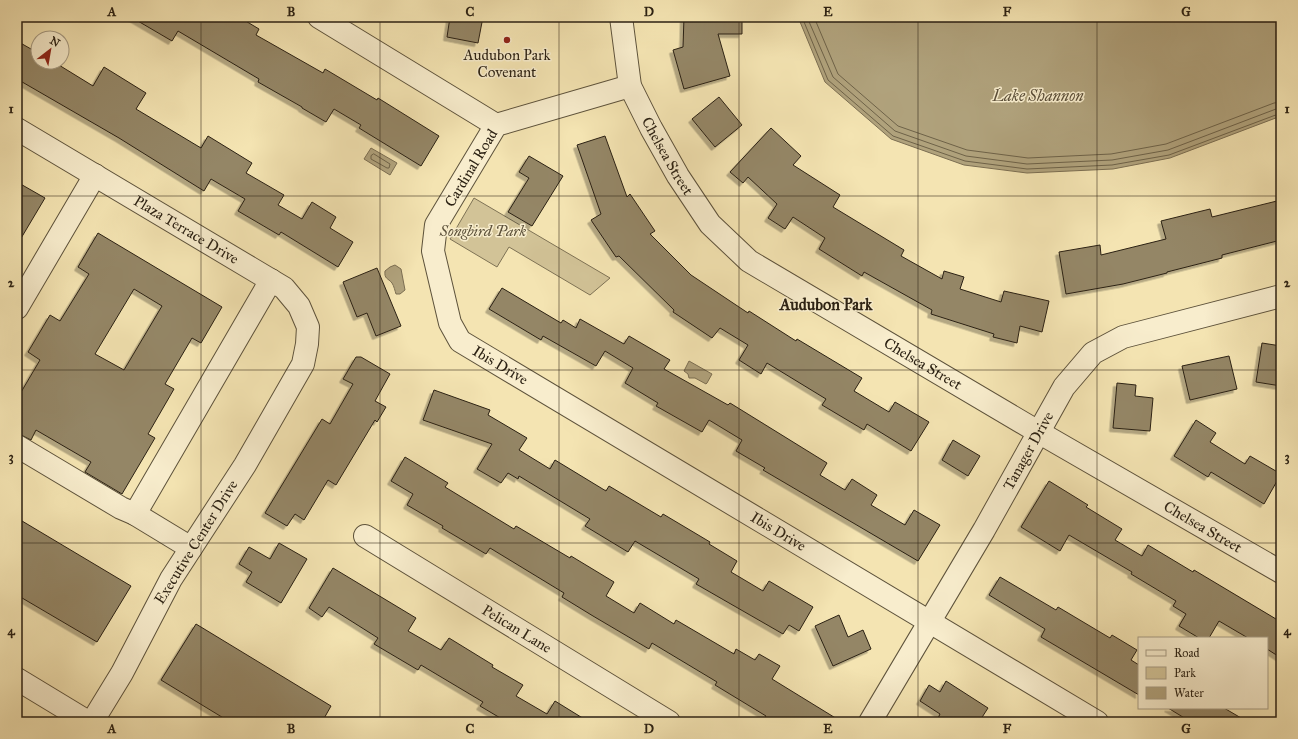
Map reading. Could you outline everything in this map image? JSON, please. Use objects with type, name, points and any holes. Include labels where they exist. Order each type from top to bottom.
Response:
[{"type":"street","points":[[319,17],[496,125]]},
{"type":"street","points":[[621,17],[630,86]]},
{"type":"street","name":"Cardinal Road","points":[[460,341],[450,323],[433,251],[436,225],[496,125],[630,86]]},
{"type":"street","name":"Chelsea Street","points":[[630,86],[651,128],[678,176],[710,224],[749,261],[1040,433],[1281,572]]},
{"type":"street","name":"Plaza Terrace Drive","points":[[17,129],[284,288],[299,306],[308,327],[308,344],[303,364]]},
{"type":"street","points":[[17,308],[96,175]]},
{"type":"street","points":[[135,514],[271,280]]},
{"type":"street","name":"Tanager Drive","points":[[870,722],[1040,433],[1064,387],[1093,353],[1123,337],[1281,296]]},
{"type":"street","name":"Ibis Drive","points":[[460,341],[1097,722]]},
{"type":"street","name":"Executive Center Drive","points":[[92,722],[122,673],[163,593],[245,465],[303,364]]},
{"type":"street","points":[[17,446],[191,548]]},
{"type":"street","name":"Pelican Lane","points":[[365,536],[669,722]]},
{"type":"street","points":[[17,679],[88,722]]},
{"type":"green space","name":"Songbird Park","points":[[474,198],[610,278],[590,295],[509,247],[497,267],[450,239]]},
{"type":"water","name":"Lake Shannon","points":[[798,17],[1281,17],[1281,116],[1170,158],[1113,169],[1027,173],[964,165],[891,139],[825,82]]},
{"type":"water","points":[[371,148],[397,163],[390,175],[364,159]]},
{"type":"water","points":[[395,265],[401,269],[405,290],[400,294],[396,294],[392,283],[385,276],[385,271]]},
{"type":"water","points":[[689,361],[712,374],[706,384],[695,378],[689,378],[688,374],[684,371]]},
{"type":"building","points":[[131,17],[239,17],[259,29],[256,35],[323,73],[325,69],[377,100],[378,98],[439,136],[421,166],[359,128],[361,125],[334,109],[326,122],[258,82],[259,79],[178,31],[172,41]]},
{"type":"building","points":[[450,17],[483,17],[478,43],[447,37]]},
{"type":"building","points":[[684,17],[742,17],[742,34],[718,34],[730,76],[684,89],[673,50],[683,47]]},
{"type":"building","points":[[17,41],[30,48],[30,70],[67,70],[93,86],[104,67],[146,93],[136,109],[201,148],[208,136],[252,163],[246,173],[284,195],[278,205],[302,219],[312,202],[336,217],[330,228],[353,242],[338,267],[281,232],[279,235],[238,211],[245,199],[211,179],[204,191],[119,138],[17,79]]},
{"type":"building","points":[[719,97],[742,125],[715,147],[692,119]]},
{"type":"building","points":[[771,128],[801,156],[793,165],[840,195],[833,207],[904,250],[901,256],[942,279],[944,271],[964,277],[960,289],[1001,302],[1004,291],[1049,301],[1042,332],[1020,326],[1017,343],[993,337],[994,334],[931,314],[932,310],[864,272],[862,276],[819,249],[825,238],[793,217],[785,229],[768,218],[777,204],[748,177],[743,183],[730,172]]},
{"type":"building","points":[[605,136],[627,197],[630,194],[655,231],[650,234],[691,275],[748,313],[749,311],[796,341],[797,339],[862,378],[854,391],[889,412],[895,402],[929,422],[911,451],[867,424],[864,430],[822,405],[826,399],[767,363],[761,374],[739,360],[748,345],[720,328],[712,338],[673,312],[674,310],[619,256],[616,257],[591,220],[601,214],[577,145]]},
{"type":"building","points":[[529,156],[563,176],[532,226],[508,212],[529,178],[519,172]]},
{"type":"building","points":[[17,182],[45,198],[17,245]]},
{"type":"building","points":[[1281,200],[1281,240],[1222,255],[1222,258],[1167,273],[1123,284],[1066,294],[1059,252],[1100,245],[1101,255],[1166,239],[1161,221],[1210,209],[1212,217]]},
{"type":"building","points":[[98,233],[222,307],[201,343],[192,338],[165,384],[174,389],[148,434],[155,438],[122,494],[85,472],[91,462],[36,430],[31,440],[17,433],[17,399],[40,360],[28,352],[50,315],[60,321],[89,274],[78,267]],"holes":[[[134,289],[162,306],[124,370],[95,354]]]},
{"type":"building","points":[[377,268],[401,326],[376,336],[367,313],[357,317],[343,282]]},
{"type":"building","points":[[502,288],[561,323],[563,320],[576,328],[580,319],[624,344],[629,336],[670,360],[664,369],[728,405],[730,403],[827,463],[820,475],[845,490],[852,479],[877,495],[871,505],[905,525],[914,510],[940,525],[918,561],[763,470],[765,468],[736,451],[742,440],[709,420],[702,432],[656,406],[658,403],[625,383],[633,368],[605,351],[596,366],[543,336],[541,340],[489,309]]},
{"type":"building","points":[[1262,343],[1281,346],[1281,386],[1256,382]]},
{"type":"building","points":[[1229,356],[1237,389],[1190,400],[1182,366]]},
{"type":"building","points":[[356,357],[361,357],[390,374],[375,401],[386,407],[377,422],[375,420],[336,485],[328,480],[304,520],[295,514],[287,526],[265,513],[322,419],[330,424],[353,384],[343,379]]},
{"type":"building","points":[[1117,383],[1136,385],[1135,396],[1153,398],[1150,431],[1113,428]]},
{"type":"building","points":[[434,390],[490,410],[488,415],[527,438],[519,450],[550,469],[555,460],[606,491],[609,486],[661,517],[663,514],[710,542],[709,544],[737,561],[731,572],[763,591],[769,581],[813,607],[799,631],[789,625],[783,634],[696,584],[699,579],[635,541],[628,552],[585,526],[590,519],[519,476],[518,479],[508,473],[501,483],[477,469],[492,444],[423,420]]},
{"type":"building","points":[[1196,420],[1216,433],[1210,442],[1245,464],[1250,456],[1281,474],[1264,504],[1211,472],[1208,477],[1174,456]]},
{"type":"building","points":[[953,440],[980,456],[968,476],[942,460]]},
{"type":"building","points":[[405,457],[448,483],[445,487],[514,529],[516,526],[570,558],[571,556],[614,582],[606,596],[634,613],[640,603],[674,624],[676,620],[734,654],[736,649],[755,660],[759,654],[780,666],[772,679],[842,722],[762,722],[766,716],[715,685],[717,682],[652,643],[649,649],[593,616],[562,597],[564,593],[490,548],[486,554],[442,528],[443,526],[407,505],[413,494],[391,481]]},
{"type":"building","points":[[1049,481],[1088,505],[1086,507],[1122,529],[1115,540],[1142,556],[1148,545],[1193,572],[1194,570],[1281,622],[1281,658],[1268,650],[1268,637],[1246,637],[1219,621],[1210,637],[1197,637],[1179,626],[1186,614],[1173,606],[1176,601],[1131,574],[1132,572],[1069,535],[1060,551],[1021,527]]},
{"type":"building","points":[[17,518],[131,586],[97,642],[17,595]]},
{"type":"building","points":[[279,543],[307,559],[281,603],[246,582],[252,572],[239,564],[249,547],[270,559]]},
{"type":"building","points":[[333,568],[416,618],[408,631],[441,650],[449,638],[493,665],[492,667],[523,685],[516,696],[547,714],[555,701],[589,722],[507,722],[480,706],[483,702],[421,665],[418,670],[374,644],[378,638],[329,607],[322,617],[309,608]]},
{"type":"building","points":[[1000,577],[1056,610],[1058,607],[1110,638],[1112,635],[1137,650],[1131,660],[1138,664],[1138,694],[1041,637],[1045,629],[989,595]]},
{"type":"building","points":[[839,615],[848,637],[863,630],[871,649],[833,666],[815,626]]},
{"type":"building","points":[[196,624],[331,706],[322,722],[230,722],[161,680]]},
{"type":"building","points":[[946,681],[988,708],[979,722],[936,722],[940,714],[920,701],[929,685],[940,692]]},
{"type":"building","points":[[1170,709],[1226,709],[1248,722],[1191,722]]},
{"type":"place","name":"Audubon Park Covenant","points":[[507,40]]},
{"type":"district","name":"Audubon Park","points":[[826,304]]}]
